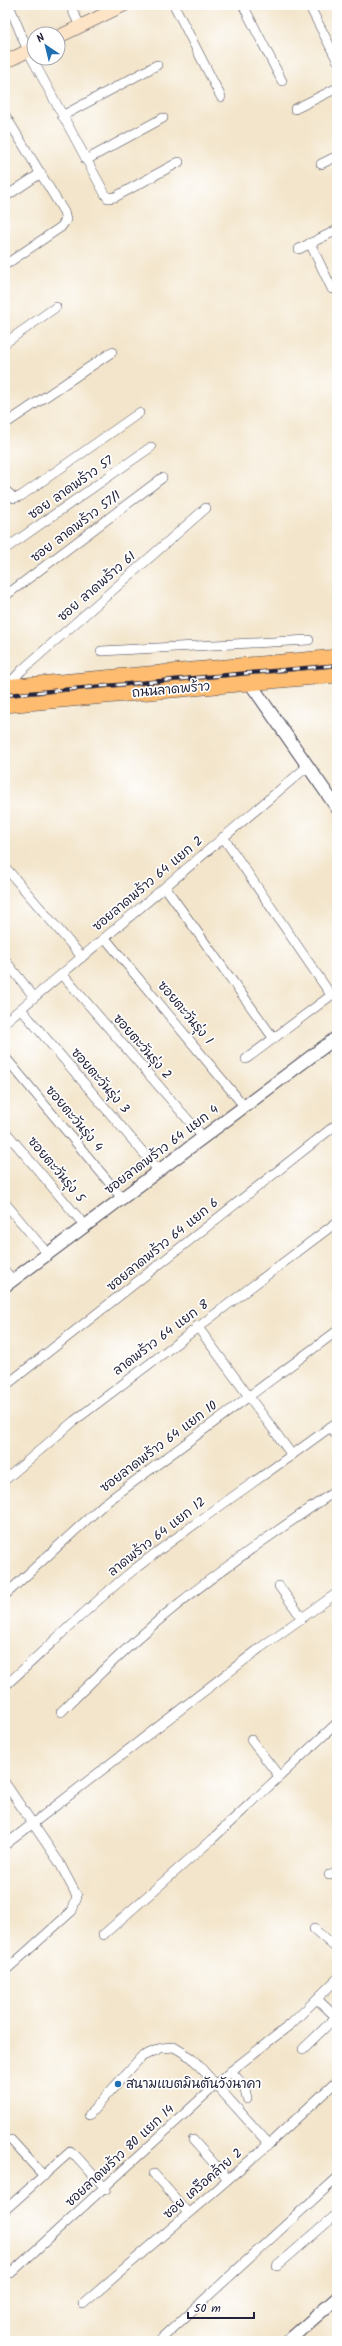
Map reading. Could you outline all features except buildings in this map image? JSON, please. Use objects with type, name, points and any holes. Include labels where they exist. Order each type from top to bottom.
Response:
[{"type":"main road","points":[[66,33],[124,5]]},
{"type":"main road","points":[[5,62],[26,52]]},
{"type":"main road","name":"ถนนลาดพร้าว","points":[[6,687],[337,657]]},
{"type":"main road","points":[[247,665],[250,682]]},
{"type":"main road","name":"ถนนลาดพร้าว","points":[[5,705],[337,674]]},
{"type":"street","points":[[9,5],[26,39]]},
{"type":"street","points":[[70,5],[80,26]]},
{"type":"street","points":[[174,5],[221,97]]},
{"type":"street","points":[[243,5],[282,80]]},
{"type":"street","points":[[309,5],[337,60]]},
{"type":"street","points":[[62,116],[157,65]]},
{"type":"street","points":[[39,66],[62,116],[104,194],[108,198],[115,197],[179,162]]},
{"type":"street","points":[[294,109],[337,88]]},
{"type":"street","points":[[5,115],[64,212],[66,220],[61,227],[5,265]]},
{"type":"street","points":[[86,160],[163,118]]},
{"type":"street","points":[[320,164],[337,156]]},
{"type":"street","points":[[5,196],[41,173]]},
{"type":"street","points":[[299,249],[337,230]]},
{"type":"street","points":[[310,243],[332,289]]},
{"type":"street","points":[[5,343],[56,308]]},
{"type":"street","points":[[5,424],[112,352]]},
{"type":"street","name":"ซอย ลาดพร้าว 57","points":[[5,490],[14,498],[21,496],[139,413]]},
{"type":"street","name":"ซอย ลาดพร้าว 57","points":[[5,549],[151,447]]},
{"type":"street","name":"ซอย ลาดพร้าว 57/1","points":[[5,596],[162,478]]},
{"type":"street","name":"ซอย ลาดพร้าว 61","points":[[6,687],[22,670],[206,508]]},
{"type":"street","points":[[102,651],[308,640]]},
{"type":"street","points":[[250,682],[337,808]]},
{"type":"street","name":"ซอยลาดพร้าว 64 แยก 2","points":[[5,1022],[308,766]]},
{"type":"street","points":[[223,837],[334,993],[246,1059]]},
{"type":"street","points":[[7,874],[82,957]]},
{"type":"street","points":[[165,887],[274,1039]]},
{"type":"street","name":"ซอยตะวันรุ่ง 1","points":[[105,938],[244,1106]]},
{"type":"street","points":[[5,960],[34,998]]},
{"type":"street","name":"ซอยตะวันรุ่ง 2","points":[[62,974],[203,1137]]},
{"type":"street","name":"ซอยตะวันรุ่ง 3","points":[[21,1009],[159,1170]]},
{"type":"street","name":"ซอยลาดพร้าว 64 แยก 4","points":[[9,1283],[337,1037]]},
{"type":"street","name":"ซอยตะวันรุ่ง 4","points":[[5,1057],[122,1198]]},
{"type":"street","name":"ซอยลาดพร้าว 64 แยก 6","points":[[5,1386],[337,1124]]},
{"type":"street","name":"ซอยตะวันรุ่ง 5","points":[[5,1131],[86,1226]]},
{"type":"street","points":[[5,1203],[47,1253]]},
{"type":"street","name":"ลาดพร้าว 64 แยก 8","points":[[5,1480],[74,1420],[337,1222]]},
{"type":"street","points":[[5,1270],[9,1283]]},
{"type":"street","points":[[197,1326],[292,1455]]},
{"type":"street","name":"ซอยลาดพร้าว 64 แยก 10","points":[[5,1595],[104,1504],[337,1331]]},
{"type":"street","points":[[334,1424],[337,1436]]},
{"type":"street","name":"ลาดพร้าว 64 แยก 12","points":[[5,1686],[73,1622],[131,1572],[224,1501],[292,1455],[334,1424]]},
{"type":"street","points":[[60,1712],[117,1657],[176,1606],[289,1522],[337,1490]]},
{"type":"street","points":[[279,1586],[302,1618]]},
{"type":"street","points":[[5,1845],[31,1823],[337,1593]]},
{"type":"street","points":[[103,1935],[210,1841],[337,1723]]},
{"type":"street","points":[[251,1740],[279,1776]]},
{"type":"street","points":[[5,1783],[59,1862],[77,1896],[72,1911],[5,1971]]},
{"type":"street","points":[[314,1929],[337,1949]]},
{"type":"street","name":"ซอยลาดพร้าว 80 แยก 14","points":[[11,2273],[106,2189],[231,2071],[291,2024],[337,1979]]},
{"type":"street","points":[[303,2049],[337,2017],[317,1999]]},
{"type":"street","points":[[89,2115],[133,2063],[150,2052],[161,2048],[174,2047],[180,2049],[192,2058],[217,2084],[269,2144]]},
{"type":"street","points":[[231,2071],[244,2086],[247,2099]]},
{"type":"street","name":"ซอย เครือคล้าย 2","points":[[83,2304],[269,2144],[337,2082]]},
{"type":"street","points":[[11,2140],[44,2176]]},
{"type":"street","points":[[193,2140],[228,2179]]},
{"type":"street","points":[[5,2210],[70,2152],[76,2156],[106,2189]]},
{"type":"street","points":[[154,2174],[188,2213]]},
{"type":"street","points":[[159,2341],[337,2178]]},
{"type":"street","points":[[277,2266],[337,2214]]},
{"type":"street","points":[[288,2341],[337,2298]]},
{"type":"railway","points":[[5,695],[337,665]]},
{"type":"place","name":"สนามแบตมินตันวังนาคา","points":[[118,2084]]}]
